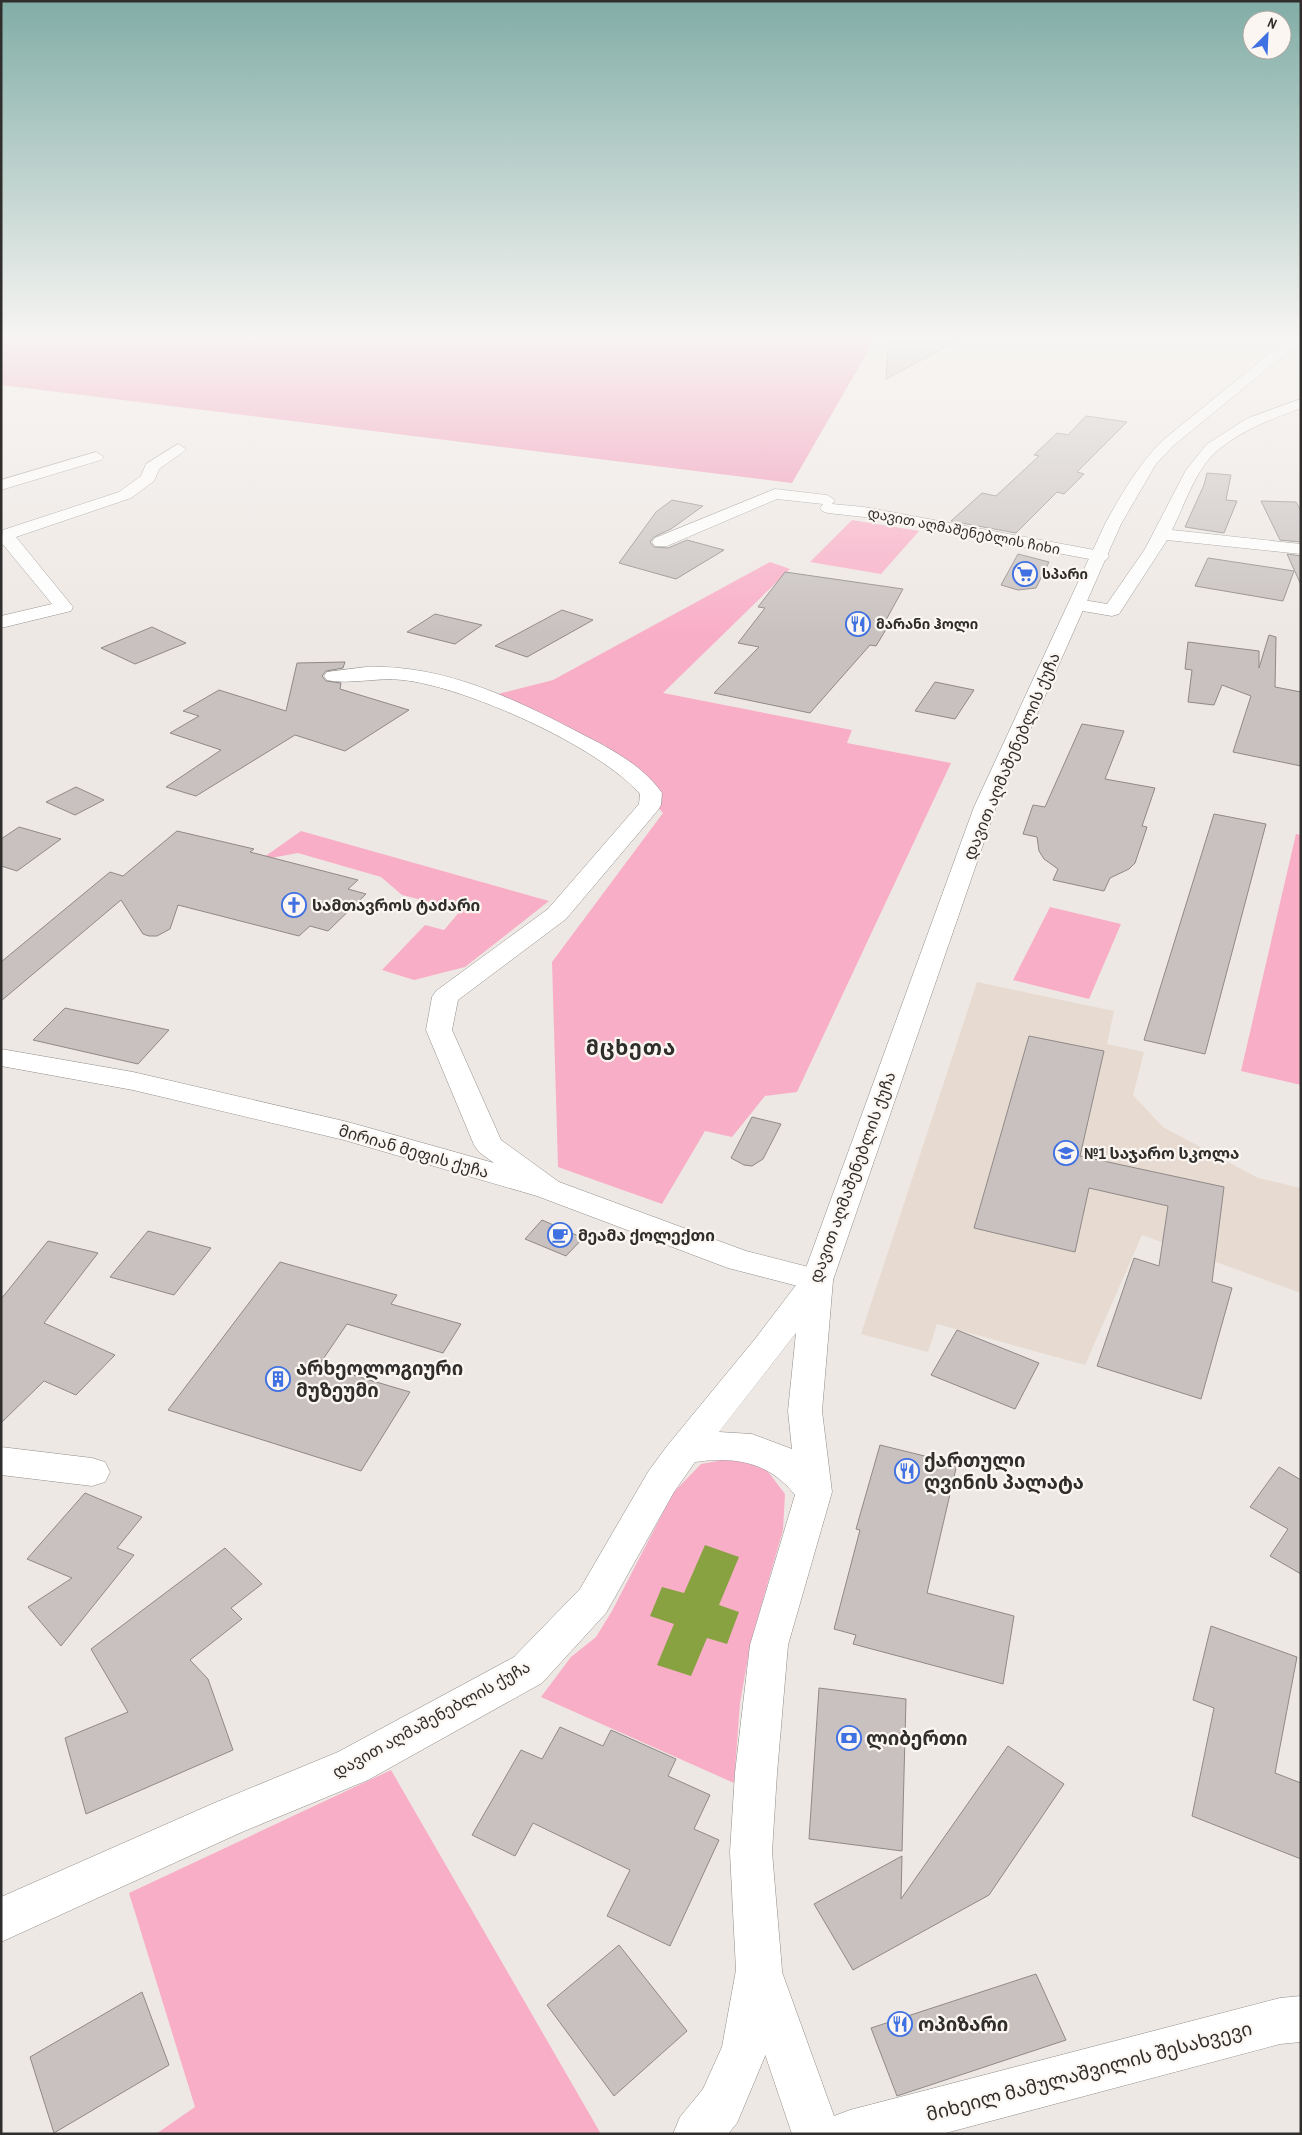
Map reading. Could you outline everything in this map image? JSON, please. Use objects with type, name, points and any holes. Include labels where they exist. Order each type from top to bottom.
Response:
[{"type":"street","name":"დავით აღმაშენებლის ქუჩა","points":[[1,1920],[227,1818],[353,1766],[528,1670],[594,1601],[661,1482],[685,1449],[767,1348],[817,1280],[985,807],[1135,484],[1150,461],[1176,437]]},
{"type":"street","points":[[1078,605],[1112,610],[1163,534],[1179,496],[1194,470],[1212,447],[1228,437]]},
{"type":"street","points":[[1,622],[64,607],[7,538],[9,534],[125,495],[148,478],[152,467],[178,449]]},
{"type":"street","points":[[1,485],[96,457]]},
{"type":"street","name":"დავით აღმაშენებლის ჩიხი","points":[[662,542],[775,494],[790,494],[864,512],[1100,556]]},
{"type":"street","points":[[1163,534],[1301,549]]},
{"type":"street","points":[[334,676],[378,673],[424,678],[475,692],[530,714],[611,758],[628,769],[651,793],[650,805],[557,914],[445,997],[439,1030],[489,1145],[548,1189]]},
{"type":"street","name":"მირიან მეფის ქუჩა","points":[[1,1057],[133,1081],[298,1119],[548,1189],[739,1260],[817,1280]]},
{"type":"street","points":[[697,2134],[720,2106],[745,2049],[759,1970],[751,1852],[756,1773],[769,1645],[814,1492],[805,1411],[817,1280]]},
{"type":"street","points":[[685,1449],[721,1443],[758,1449],[791,1466],[814,1492]]},
{"type":"street","points":[[1,1461],[92,1472]]},
{"type":"street","points":[[759,1970],[816,2134]]},
{"type":"street","name":"მიხეილ მამულაშვილის შესახვევი","points":[[850,2134],[1280,2021],[1301,2019]]},
{"type":"shaded area","points":[[418,437],[819,437],[792,483]]},
{"type":"shaded area","points":[[852,520],[919,531],[881,574],[810,562]]},
{"type":"shaded area","points":[[770,562],[790,569],[663,693],[852,730],[847,743],[951,763],[797,1092],[765,1096],[732,1137],[705,1131],[662,1204],[558,1167],[552,962],[663,813],[604,745],[498,694],[553,680]]},
{"type":"shaded area","points":[[301,831],[549,901],[465,967],[414,980],[382,970],[425,925],[444,930],[461,910],[402,895],[381,877],[298,853],[260,860]]},
{"type":"shaded area","points":[[1296,834],[1301,835],[1301,1085],[1241,1071]]},
{"type":"shaded area","points":[[1050,907],[1121,924],[1089,999],[1013,980]]},
{"type":"shaded area","name":"№1 საჯარო სკოლა","points":[[977,982],[1114,1011],[1107,1044],[1144,1052],[1133,1095],[1163,1127],[1258,1178],[1301,1188],[1301,1293],[1142,1235],[1085,1365],[937,1324],[928,1352],[861,1334]]},
{"type":"shaded area","points":[[733,1458],[766,1469],[785,1494],[783,1530],[751,1641],[740,1703],[734,1783],[541,1697],[571,1657],[596,1637],[612,1611],[673,1493],[701,1464]]},
{"type":"shaded area","points":[[705,1545],[739,1557],[719,1605],[739,1612],[727,1644],[707,1638],[691,1676],[657,1665],[674,1624],[650,1616],[662,1587],[684,1593]]},
{"type":"shaded area","points":[[391,1770],[601,2134],[156,2134],[195,2107],[129,1893]]},
{"type":"building","points":[[1053,437],[1112,437],[1077,472],[1084,474],[1064,494],[1057,492],[1016,533],[951,521],[982,493],[996,496],[1039,456],[1034,455]]},
{"type":"building","points":[[1207,473],[1231,475],[1226,500],[1237,501],[1224,533],[1185,527],[1204,485]]},
{"type":"building","points":[[672,500],[703,506],[671,529],[654,537],[650,542],[654,547],[668,548],[687,540],[724,550],[676,579],[619,563],[656,512]]},
{"type":"building","points":[[1261,501],[1296,502],[1301,511],[1301,542],[1280,540]]},
{"type":"building","name":"სპარი","points":[[1018,554],[1049,562],[1036,588],[1018,590],[1001,585]]},
{"type":"building","points":[[1287,554],[1301,556],[1301,585]]},
{"type":"building","points":[[1208,558],[1294,571],[1283,601],[1195,586]]},
{"type":"building","points":[[785,572],[903,589],[886,620],[891,621],[876,646],[870,645],[810,713],[714,693],[759,647],[738,643],[765,608],[758,607]]},
{"type":"building","points":[[562,610],[593,620],[527,657],[495,646]]},
{"type":"building","points":[[435,614],[482,625],[455,644],[407,632]]},
{"type":"building","points":[[152,627],[186,643],[135,664],[101,648]]},
{"type":"building","points":[[1269,635],[1276,637],[1275,687],[1301,692],[1301,766],[1233,752],[1251,696],[1222,685],[1214,705],[1188,702],[1192,670],[1185,669],[1188,642],[1259,651],[1259,668]]},
{"type":"building","points":[[345,662],[343,668],[326,671],[322,676],[326,681],[341,683],[340,689],[409,710],[345,751],[295,735],[196,796],[166,787],[221,750],[170,733],[199,716],[183,711],[219,690],[286,711],[297,663]]},
{"type":"building","points":[[935,682],[974,690],[955,719],[915,711]]},
{"type":"building","points":[[1082,724],[1124,731],[1105,779],[1155,788],[1142,826],[1147,827],[1135,863],[1129,869],[1110,878],[1104,891],[1053,880],[1058,869],[1044,859],[1039,851],[1037,837],[1023,834],[1033,805],[1045,807]]},
{"type":"building","points":[[76,787],[104,800],[75,815],[46,802]]},
{"type":"building","points":[[1214,814],[1266,824],[1205,1054],[1144,1040]]},
{"type":"building","points":[[19,827],[61,839],[17,871],[1,866],[1,839]]},
{"type":"building","points":[[177,831],[254,849],[250,852],[358,880],[348,889],[366,894],[328,931],[310,926],[299,936],[178,905],[170,929],[157,936],[149,936],[143,934],[121,900],[1,1001],[1,962],[110,872],[123,876]]},
{"type":"building","points":[[65,1008],[169,1030],[138,1064],[33,1040]]},
{"type":"building","points":[[1029,1036],[1104,1051],[1080,1156],[1224,1187],[1212,1282],[1232,1288],[1201,1399],[1097,1366],[1134,1258],[1159,1266],[1168,1206],[1089,1188],[1075,1252],[974,1228]]},
{"type":"building","points":[[752,1117],[781,1124],[763,1159],[752,1166],[744,1165],[731,1158]]},
{"type":"building","points":[[542,1220],[583,1238],[566,1256],[525,1239]]},
{"type":"building","points":[[148,1231],[211,1248],[174,1295],[110,1277]]},
{"type":"building","points":[[48,1241],[98,1253],[44,1323],[115,1355],[76,1395],[44,1381],[1,1423],[1,1299]]},
{"type":"building","name":"არხეოლოგიური მუზეუმი","points":[[280,1262],[397,1295],[391,1304],[461,1324],[443,1353],[347,1324],[319,1365],[410,1392],[361,1471],[168,1410]]},
{"type":"building","points":[[957,1330],[1039,1363],[1015,1409],[931,1375]]},
{"type":"building","points":[[880,1445],[957,1464],[927,1593],[1014,1616],[1003,1684],[853,1644],[856,1635],[834,1629],[860,1530],[856,1529]]},
{"type":"building","points":[[1279,1467],[1301,1480],[1301,1574],[1270,1556],[1288,1529],[1250,1507]]},
{"type":"building","points":[[85,1493],[142,1517],[117,1548],[134,1555],[61,1646],[28,1607],[72,1578],[27,1559]]},
{"type":"building","points":[[225,1548],[262,1584],[231,1608],[242,1619],[190,1660],[208,1679],[233,1750],[86,1814],[65,1738],[128,1712],[91,1649]]},
{"type":"building","points":[[1211,1626],[1297,1657],[1275,1773],[1301,1783],[1301,1859],[1192,1816],[1214,1708],[1193,1700]]},
{"type":"building","points":[[819,1688],[906,1699],[902,1851],[809,1839]]},
{"type":"building","points":[[560,1727],[603,1746],[611,1730],[676,1759],[668,1776],[710,1795],[694,1829],[719,1840],[670,1946],[607,1916],[630,1870],[533,1823],[515,1856],[472,1835],[521,1750],[542,1759]]},
{"type":"building","points":[[1008,1746],[1064,1784],[989,1895],[853,1970],[814,1904],[902,1856],[901,1899]]},
{"type":"building","points":[[619,1945],[687,2031],[614,2096],[547,2005]]},
{"type":"building","points":[[1036,1974],[1066,2040],[897,2096],[871,2028]]},
{"type":"building","points":[[142,1992],[169,2065],[54,2133],[30,2057]]},
{"type":"place","name":"სპარი","points":[[1025,574]]},
{"type":"place","name":"მარანი ჰოლი","points":[[858,624]]},
{"type":"place","name":"სამთავროს ტაძარი","points":[[294,905]]},
{"type":"place","name":"№1 საჯარო სკოლა","points":[[1066,1153]]},
{"type":"place","name":"მეამა ქოლექთი","points":[[560,1235]]},
{"type":"place","name":"არხეოლოგიური მუზეუმი","points":[[278,1379]]},
{"type":"place","name":"ქართული ღვინის პალატა","points":[[907,1471]]},
{"type":"place","name":"ლიბერთი","points":[[849,1738]]},
{"type":"place","name":"ოპიზარი","points":[[900,2024]]},
{"type":"district","name":"მცხეთა","points":[[631,1047]]}]
